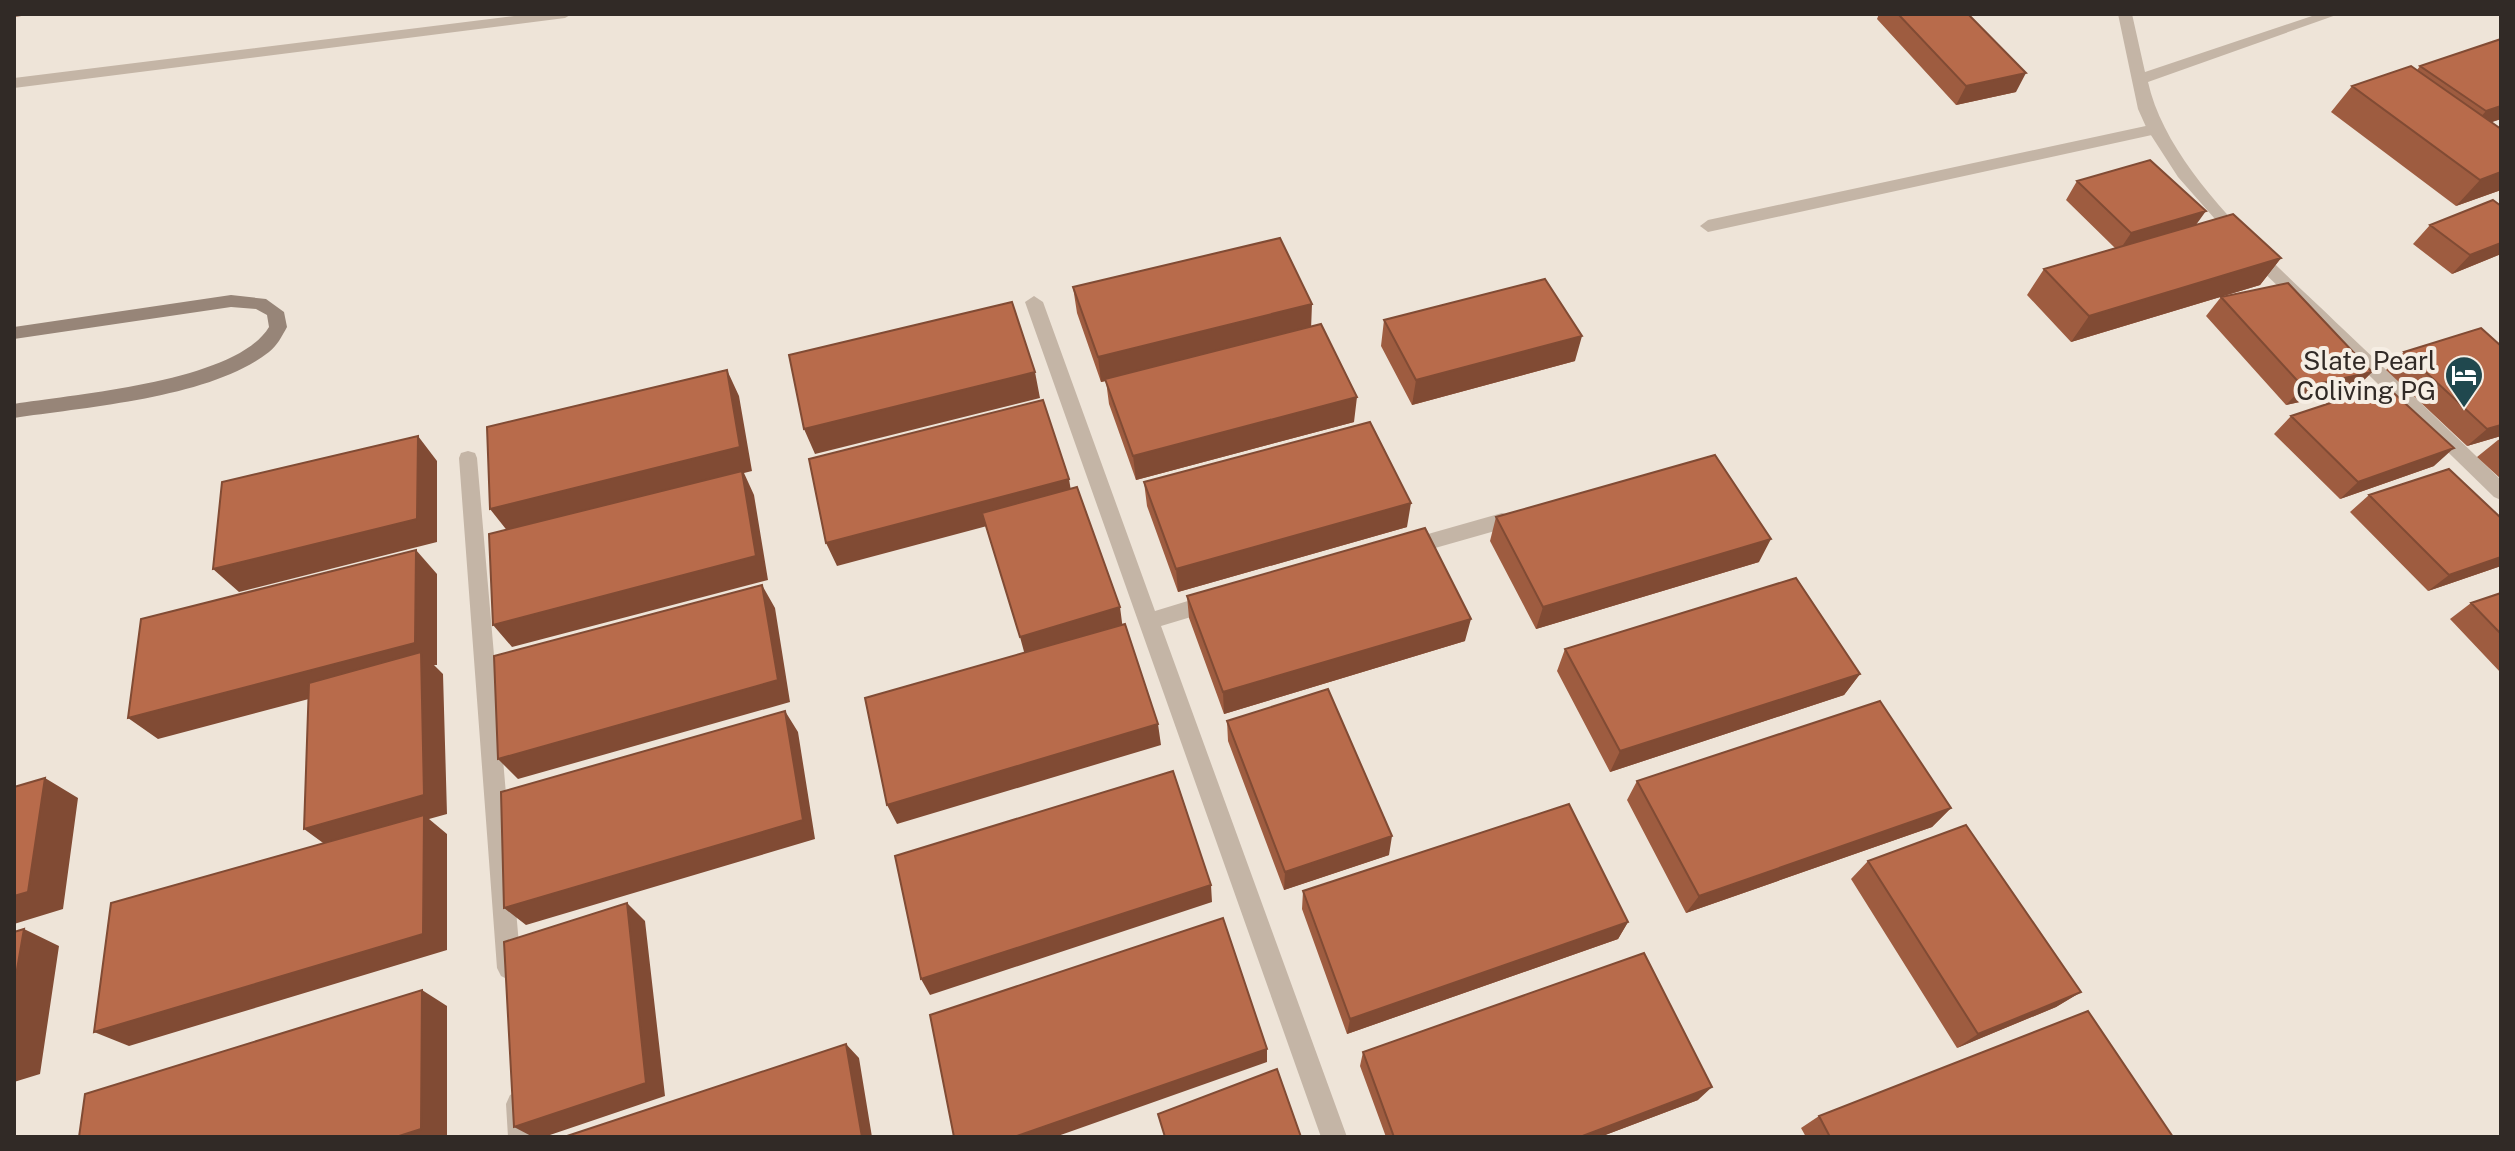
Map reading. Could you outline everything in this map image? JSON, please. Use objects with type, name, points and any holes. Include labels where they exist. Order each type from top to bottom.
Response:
[{"type":"street","points":[[14,83],[565,14]]},
{"type":"street","points":[[2125,14],[2138,80],[2155,129],[2184,173],[2258,257],[2501,492]]},
{"type":"street","points":[[2138,80],[2332,14]]},
{"type":"street","points":[[1708,226],[2155,129]]},
{"type":"street","points":[[14,333],[231,301],[260,303],[275,312],[278,327],[266,345],[240,362],[195,379],[14,411]]},
{"type":"street","points":[[1034,302],[1334,1137]]},
{"type":"street","points":[[468,458],[510,984]]},
{"type":"street","points":[[1395,551],[1502,521]]},
{"type":"street","points":[[1149,621],[1241,595]]},
{"type":"street","points":[[517,1079],[521,1137]]},
{"type":"building","points":[[1898,14],[1968,14],[2026,73],[1966,86]]},
{"type":"building","points":[[2501,39],[2501,106],[2486,111],[2420,66]]},
{"type":"building","points":[[2411,66],[2501,129],[2501,172],[2480,180],[2352,86]]},
{"type":"building","points":[[2150,160],[2206,211],[2131,233],[2077,181]]},
{"type":"building","points":[[2493,200],[2501,206],[2501,243],[2470,255],[2430,225]]},
{"type":"building","points":[[2233,214],[2281,258],[2089,316],[2044,269]]},
{"type":"building","points":[[1280,238],[1312,304],[1098,357],[1073,287]]},
{"type":"building","points":[[1545,279],[1582,336],[1416,380],[1384,320]]},
{"type":"building","points":[[2288,283],[2372,372],[2303,387],[2221,297]]},
{"type":"building","points":[[1012,302],[1035,372],[804,429],[789,355]]},
{"type":"building","points":[[1321,324],[1357,397],[1133,456],[1105,379]]},
{"type":"building","points":[[2481,328],[2501,346],[2501,425],[2487,429],[2404,352]]},
{"type":"building","points":[[727,370],[740,447],[490,509],[487,427]]},
{"type":"building","points":[[2385,385],[2454,448],[2358,482],[2291,416]]},
{"type":"building","points":[[1043,400],[1069,479],[826,543],[809,459]]},
{"type":"building","points":[[1370,422],[1411,503],[1176,569],[1144,482]]},
{"type":"building","points":[[418,436],[417,519],[213,569],[222,482]]},
{"type":"building","points":[[1715,455],[1771,539],[1543,607],[1496,517]]},
{"type":"building","points":[[2449,469],[2501,518],[2501,557],[2449,575],[2369,495]]},
{"type":"building","points":[[742,471],[756,556],[493,625],[489,534]]},
{"type":"building","points":[[1077,487],[1120,607],[1020,637],[982,513]]},
{"type":"building","points":[[1425,528],[1471,619],[1223,692],[1187,596]]},
{"type":"building","points":[[416,550],[415,643],[128,718],[141,619]]},
{"type":"building","points":[[1796,578],[1860,674],[1620,751],[1565,649]]},
{"type":"building","points":[[762,585],[778,680],[498,759],[494,656]]},
{"type":"building","points":[[2501,593],[2501,634],[2471,603]]},
{"type":"building","points":[[1125,624],[1158,724],[887,805],[865,698]]},
{"type":"building","points":[[421,652],[424,795],[304,829],[309,683]]},
{"type":"building","points":[[1328,689],[1392,836],[1285,872],[1227,721]]},
{"type":"building","points":[[1880,701],[1951,808],[1699,896],[1637,781]]},
{"type":"building","points":[[785,711],[803,820],[504,908],[501,792]]},
{"type":"building","points":[[1173,771],[1211,885],[921,979],[895,856]]},
{"type":"building","points":[[45,778],[28,892],[14,896],[14,787]]},
{"type":"building","points":[[1569,804],[1628,922],[1350,1019],[1303,891]]},
{"type":"building","points":[[424,815],[423,934],[94,1032],[111,903]]},
{"type":"building","points":[[1966,825],[2081,992],[1978,1034],[1868,861]]},
{"type":"building","points":[[627,903],[646,1083],[514,1127],[504,942]]},
{"type":"building","points":[[1223,918],[1267,1049],[1014,1137],[954,1137],[930,1015]]},
{"type":"building","points":[[24,929],[14,987],[14,932]]},
{"type":"building","points":[[1644,953],[1712,1087],[1580,1137],[1394,1137],[1363,1052]]},
{"type":"building","points":[[422,990],[421,1129],[396,1137],[79,1137],[85,1094]]},
{"type":"building","points":[[2088,1011],[2173,1137],[1830,1137],[1819,1116]]},
{"type":"building","points":[[846,1044],[862,1137],[564,1137]]},
{"type":"building","points":[[1277,1069],[1301,1137],[1165,1137],[1158,1114]]},
{"type":"place","name":"Slate Pearl Coliving PG","points":[[2464,409]]}]
